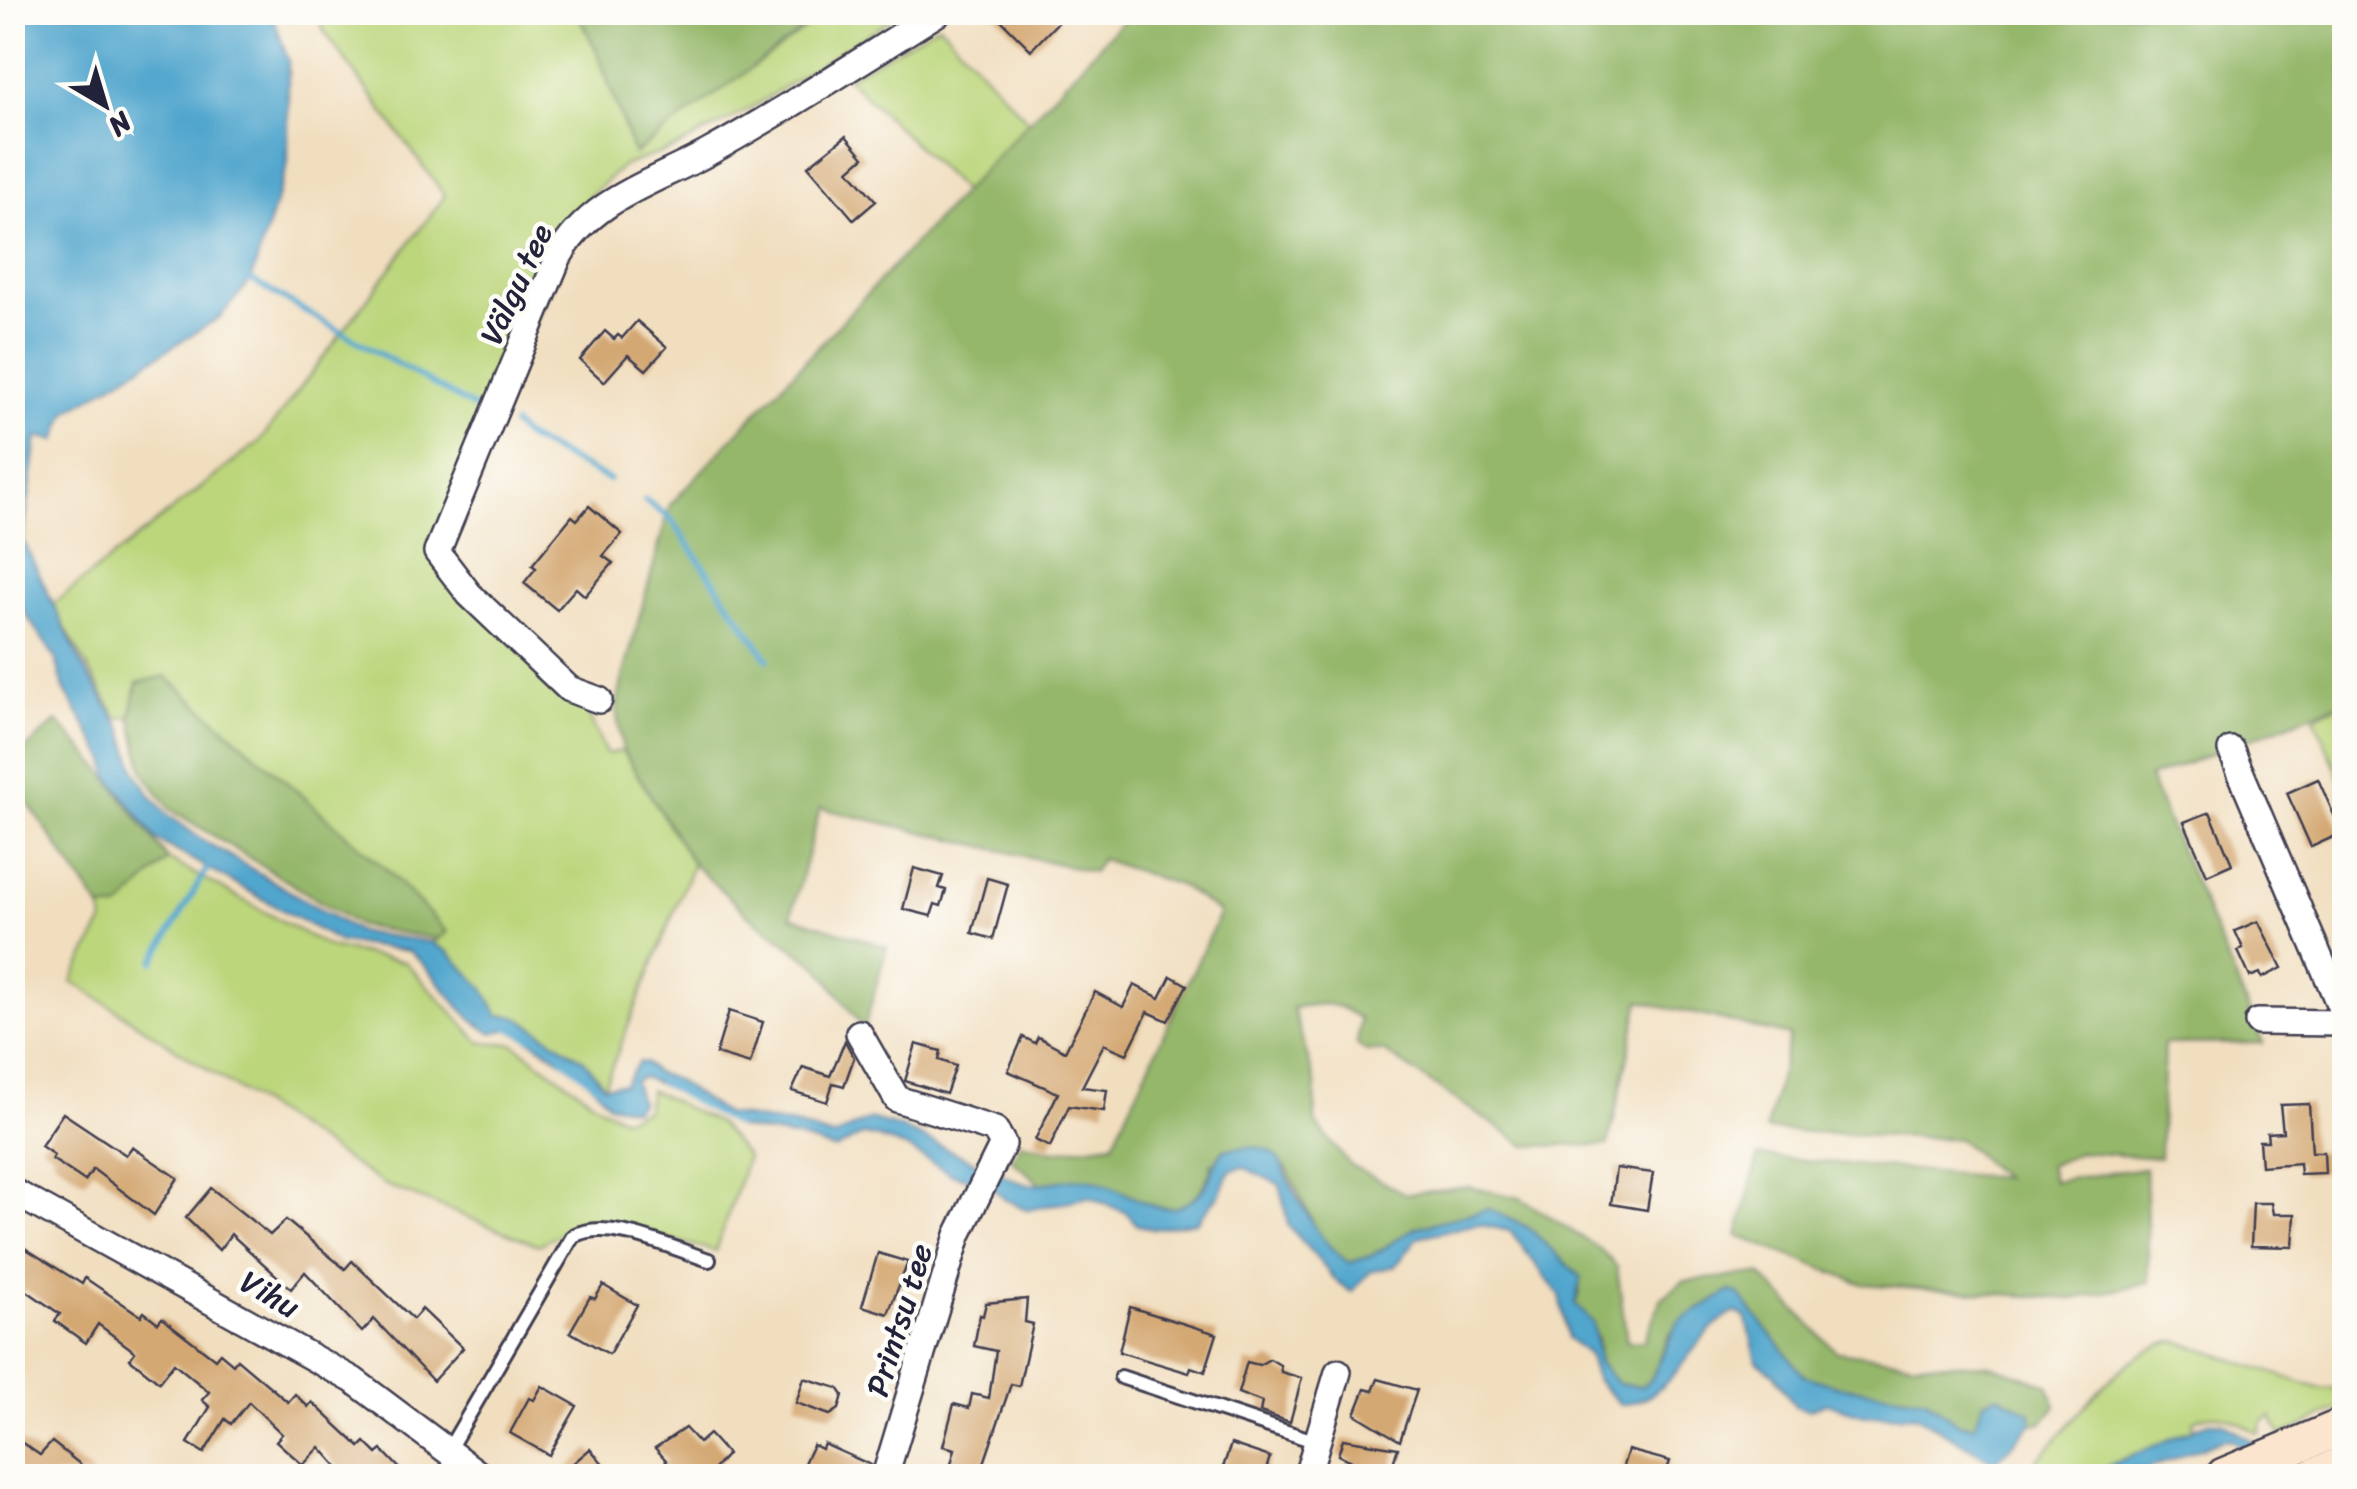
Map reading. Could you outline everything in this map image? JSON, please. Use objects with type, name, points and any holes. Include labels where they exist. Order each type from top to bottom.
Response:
[{"type":"street","name":"Välgu tee","points":[[599,700],[569,689],[469,594],[437,552],[558,258],[569,238],[599,211],[640,185],[709,153],[939,12]]},
{"type":"street","points":[[2231,750],[2342,1008],[2344,1023],[2258,1022]]},
{"type":"street","name":"Printsu tee","points":[[859,1033],[897,1099],[995,1130],[1003,1144],[958,1236],[885,1476]]},
{"type":"street","name":"Vihu","points":[[12,1191],[353,1380],[481,1476]]},
{"type":"street","points":[[1307,1476],[1338,1372]]},
{"type":"street","points":[[2236,1472],[2344,1426]]},
{"type":"lane","points":[[449,1449],[572,1236],[586,1229],[607,1230],[709,1260]]},
{"type":"lane","points":[[1120,1377],[1318,1442]]},
{"type":"green space","points":[[316,13],[577,13],[597,51],[634,153],[826,13],[901,13],[748,110],[675,148],[622,166],[588,198],[588,208],[434,538],[585,707],[606,754],[623,751],[693,864],[604,1086],[585,1061],[518,1017],[498,1015],[482,987],[431,942],[438,939],[137,683],[131,717],[117,718],[52,605],[261,440],[445,196],[324,31]]},
{"type":"green space","points":[[577,13],[826,13],[634,154],[597,51]]},
{"type":"green space","points":[[1130,13],[2344,13],[2344,702],[2149,778],[2263,1043],[2164,1044],[2160,1158],[2079,1152],[2049,1166],[2053,1181],[2145,1168],[2149,1283],[2073,1299],[1863,1284],[1738,1236],[1758,1156],[2003,1178],[1959,1139],[1766,1130],[1790,1036],[1640,1001],[1608,1145],[1526,1146],[1383,1051],[1367,1051],[1357,1045],[1360,1019],[1351,1013],[1328,1004],[1293,1008],[1316,1086],[1315,1122],[1350,1165],[1406,1194],[1469,1187],[1520,1198],[1601,1250],[1617,1267],[1627,1342],[1644,1341],[1661,1299],[1684,1281],[1760,1274],[1837,1352],[1910,1362],[1991,1365],[2048,1385],[2056,1406],[2042,1423],[2032,1424],[2030,1413],[1975,1426],[1957,1423],[1926,1399],[1836,1386],[1804,1376],[1731,1291],[1670,1333],[1651,1380],[1642,1386],[1618,1384],[1599,1363],[1597,1337],[1575,1304],[1580,1291],[1529,1228],[1489,1209],[1415,1228],[1371,1256],[1349,1263],[1323,1243],[1286,1167],[1212,1163],[1194,1198],[1178,1207],[1157,1211],[1087,1179],[1043,1186],[1012,1160],[1021,1142],[1053,1151],[1113,1143],[1220,913],[1181,886],[1101,859],[1093,872],[820,808],[791,916],[887,947],[864,1029],[819,967],[749,916],[693,864],[623,751],[616,709],[670,505]]},
{"type":"green space","points":[[939,24],[1029,122],[964,192],[847,78]]},
{"type":"green space","points":[[166,676],[388,871],[447,932],[438,939],[360,926],[170,809],[144,773],[131,717],[137,683]]},
{"type":"green space","points":[[2344,702],[2344,787],[2314,717]]},
{"type":"green space","points":[[57,721],[102,770],[168,859],[119,909],[101,909],[13,781],[13,760]]},
{"type":"green space","points":[[168,859],[329,947],[405,962],[480,1042],[514,1044],[604,1109],[624,1118],[646,1110],[650,1090],[719,1124],[747,1157],[716,1251],[587,1220],[538,1245],[383,1184],[72,981],[104,921],[101,909],[119,908]]},
{"type":"green space","points":[[2177,1341],[2318,1388],[2344,1389],[2344,1406],[2281,1436],[2272,1416],[2263,1422],[2259,1434],[2227,1417],[2211,1415],[2193,1421],[2194,1431],[2085,1476],[2020,1476],[2112,1378],[2154,1348]]},
{"type":"water","points":[[12,13],[272,13],[288,60],[288,163],[251,280],[219,318],[67,412],[56,440],[37,437],[23,540],[82,665],[123,730],[136,772],[167,814],[201,839],[359,932],[431,942],[447,951],[483,987],[498,1015],[518,1017],[585,1061],[604,1086],[624,1084],[639,1062],[646,1063],[655,1073],[674,1079],[725,1114],[795,1125],[833,1137],[870,1119],[901,1128],[1024,1184],[1093,1180],[1163,1208],[1190,1201],[1203,1189],[1224,1150],[1259,1148],[1277,1157],[1316,1229],[1349,1263],[1371,1256],[1415,1228],[1489,1209],[1529,1228],[1581,1278],[1575,1304],[1593,1323],[1599,1363],[1618,1384],[1642,1386],[1651,1380],[1678,1322],[1731,1291],[1738,1293],[1804,1376],[1836,1386],[1926,1399],[1957,1423],[1974,1426],[1984,1401],[1998,1395],[2031,1413],[2032,1424],[1995,1462],[1915,1415],[1868,1416],[1826,1403],[1808,1410],[1795,1406],[1774,1374],[1757,1361],[1746,1317],[1735,1312],[1705,1336],[1656,1391],[1621,1405],[1596,1380],[1588,1354],[1568,1338],[1560,1296],[1510,1231],[1477,1224],[1418,1237],[1396,1266],[1370,1272],[1352,1292],[1338,1283],[1288,1225],[1280,1185],[1243,1167],[1230,1170],[1219,1195],[1196,1222],[1153,1229],[1137,1225],[1127,1213],[1089,1197],[1028,1210],[1004,1199],[989,1184],[951,1174],[905,1147],[875,1137],[862,1135],[835,1150],[799,1138],[739,1128],[686,1095],[642,1077],[634,1081],[640,1103],[634,1109],[609,1104],[585,1076],[520,1033],[510,1029],[492,1033],[479,1025],[409,951],[340,942],[157,840],[109,776],[106,760],[64,689],[56,659],[13,595]]},
{"type":"water","points":[[2209,1422],[2222,1422],[2257,1444],[2244,1449],[2231,1439],[2222,1440],[2130,1476],[2085,1476]]},
{"type":"building","points":[[993,12],[1050,12],[1059,21],[1031,50]]},
{"type":"building","points":[[846,136],[864,157],[849,170],[876,201],[854,220],[808,166]]},
{"type":"building","points":[[637,321],[667,347],[646,370],[628,355],[604,382],[580,360],[605,331],[614,339],[618,335],[622,338]]},
{"type":"building","points":[[589,506],[622,534],[603,556],[613,563],[585,596],[576,588],[557,610],[524,583],[536,568],[532,565],[572,516],[577,520]]},
{"type":"building","points":[[2318,779],[2342,833],[2311,847],[2287,793]]},
{"type":"building","points":[[2210,812],[2232,864],[2207,875],[2184,822]]},
{"type":"building","points":[[914,868],[943,876],[939,888],[946,890],[941,906],[935,904],[931,916],[903,909]]},
{"type":"building","points":[[987,878],[1008,884],[993,939],[972,933]]},
{"type":"building","points":[[2258,921],[2282,968],[2262,978],[2260,973],[2250,977],[2238,951],[2243,948],[2235,931]]},
{"type":"building","points":[[1171,976],[1187,985],[1168,1021],[1148,1012],[1127,1054],[1104,1044],[1082,1087],[1107,1090],[1104,1111],[1069,1106],[1050,1147],[1035,1140],[1058,1093],[1008,1071],[1023,1037],[1035,1043],[1038,1037],[1065,1051],[1095,992],[1123,1007],[1134,985],[1160,998]]},
{"type":"building","points":[[729,1011],[763,1022],[750,1064],[716,1054]]},
{"type":"building","points":[[845,1041],[854,1058],[844,1086],[833,1083],[827,1102],[792,1091],[803,1067],[830,1076]]},
{"type":"building","points":[[916,1044],[941,1051],[939,1060],[956,1066],[946,1094],[905,1081]]},
{"type":"building","points":[[2309,1104],[2312,1152],[2324,1152],[2325,1173],[2300,1174],[2299,1163],[2261,1166],[2259,1141],[2268,1141],[2267,1133],[2283,1132],[2280,1105]]},
{"type":"building","points":[[63,1113],[126,1155],[132,1147],[178,1178],[154,1215],[93,1169],[85,1181],[52,1159],[54,1155],[41,1146]]},
{"type":"building","points":[[1616,1168],[1653,1173],[1647,1210],[1611,1204]]},
{"type":"building","points":[[211,1188],[270,1235],[286,1220],[345,1269],[352,1261],[413,1319],[422,1309],[463,1348],[433,1381],[374,1319],[362,1332],[305,1272],[291,1289],[231,1234],[219,1250],[186,1218]]},
{"type":"building","points":[[2253,1203],[2271,1203],[2273,1214],[2295,1214],[2293,1247],[2251,1246]]},
{"type":"building","points":[[12,1240],[82,1284],[85,1278],[141,1316],[144,1312],[158,1323],[162,1318],[215,1359],[220,1353],[233,1364],[237,1359],[288,1402],[295,1394],[308,1407],[312,1402],[360,1447],[365,1442],[377,1454],[382,1450],[407,1476],[346,1476],[320,1447],[303,1465],[276,1441],[282,1434],[249,1402],[231,1424],[225,1419],[204,1453],[188,1443],[210,1407],[202,1400],[209,1392],[174,1363],[159,1382],[130,1359],[135,1352],[98,1324],[86,1343],[55,1321],[60,1314],[24,1289],[12,1306]]},
{"type":"building","points":[[878,1253],[908,1262],[888,1314],[862,1306]]},
{"type":"building","points":[[603,1285],[637,1305],[609,1354],[570,1332],[590,1297],[595,1299]]},
{"type":"building","points":[[1027,1299],[1025,1322],[1033,1324],[1019,1386],[1011,1384],[981,1472],[951,1464],[955,1449],[943,1446],[954,1404],[969,1408],[972,1394],[989,1398],[996,1351],[974,1346],[980,1315],[983,1316],[986,1303]]},
{"type":"building","points":[[1130,1307],[1217,1334],[1205,1372],[1191,1367],[1189,1373],[1119,1352]]},
{"type":"building","points":[[1270,1359],[1280,1365],[1281,1372],[1302,1378],[1290,1422],[1260,1412],[1262,1402],[1238,1393],[1247,1362],[1259,1365]]},
{"type":"building","points":[[804,1378],[838,1388],[843,1395],[839,1409],[830,1415],[796,1403]]},
{"type":"building","points":[[1378,1379],[1417,1390],[1400,1441],[1355,1414],[1365,1389],[1373,1391]]},
{"type":"building","points":[[542,1386],[577,1406],[549,1455],[510,1433],[529,1398],[534,1400]]},
{"type":"building","points":[[685,1428],[699,1443],[709,1434],[727,1454],[708,1476],[673,1476],[662,1465],[667,1461],[655,1448]]},
{"type":"building","points":[[12,1436],[40,1455],[52,1442],[95,1476],[12,1476]]},
{"type":"building","points":[[1343,1439],[1398,1448],[1389,1476],[1347,1476],[1351,1461],[1338,1455]]},
{"type":"building","points":[[824,1444],[871,1465],[869,1476],[835,1476],[804,1463],[813,1445],[822,1449]]},
{"type":"building","points":[[1231,1444],[1270,1457],[1264,1476],[1220,1476]]},
{"type":"building","points":[[590,1449],[614,1476],[559,1476],[570,1466]]},
{"type":"building","points":[[1628,1450],[1670,1461],[1665,1476],[1620,1476]]},
{"type":"waterway","points":[[251,280],[478,410]]},
{"type":"waterway","points":[[513,425],[525,437],[609,480]]},
{"type":"waterway","points":[[645,500],[671,519],[768,659]]},
{"type":"waterway","points":[[154,961],[208,867]]},
{"type":"waterway","points":[[502,1025],[531,1038]]},
{"type":"waterway","points":[[562,1058],[603,1091]]},
{"type":"waterway","points":[[660,1082],[736,1125]]},
{"type":"waterway","points":[[2276,1466],[2289,1476]]}]
